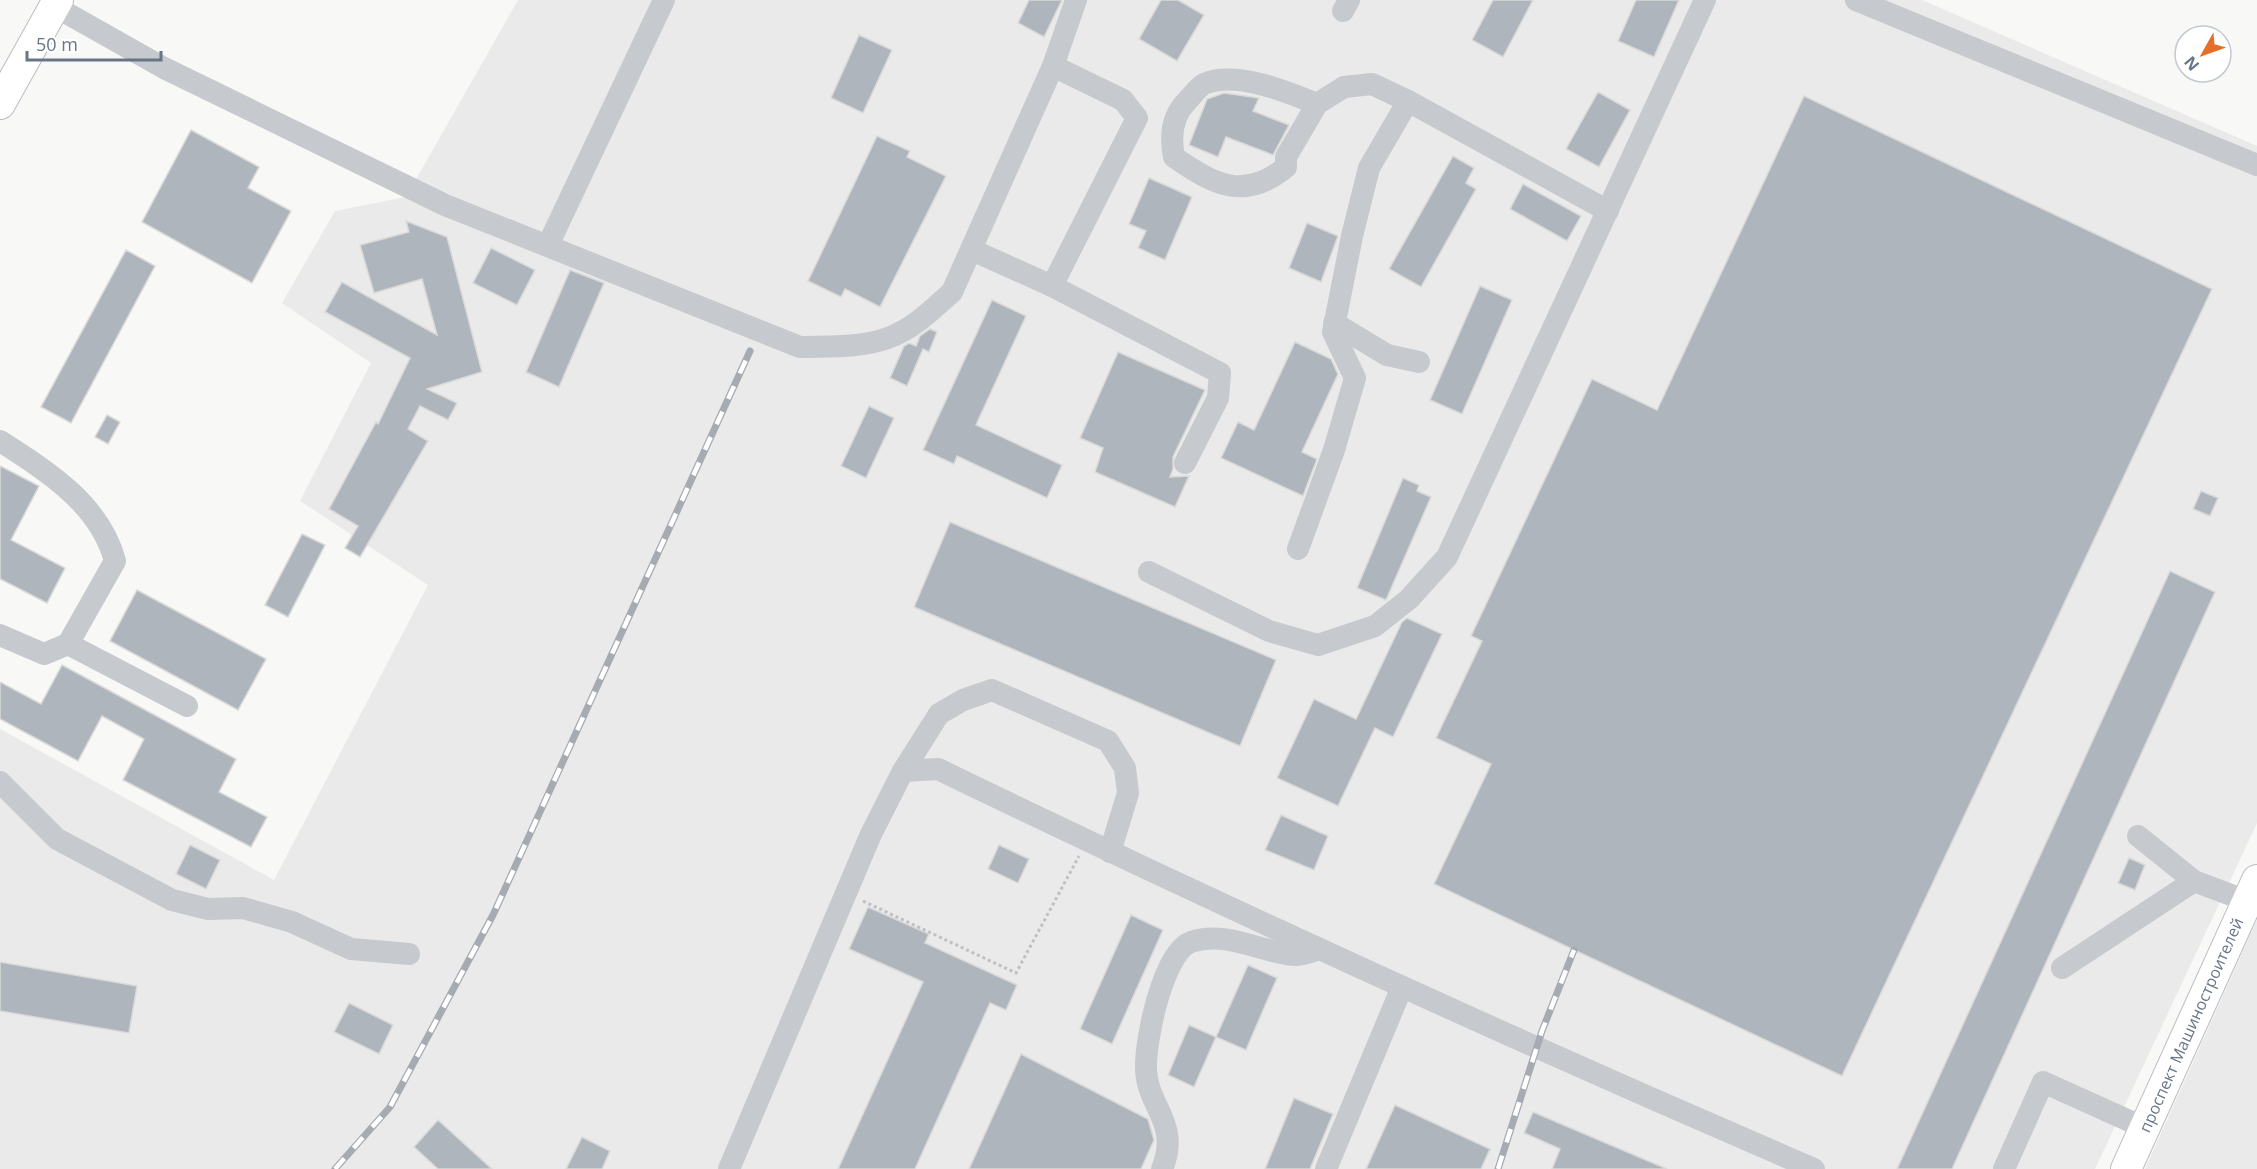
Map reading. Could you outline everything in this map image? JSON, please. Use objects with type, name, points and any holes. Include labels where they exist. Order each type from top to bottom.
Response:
[{"type":"main road","points":[[0,104],[56,3]]},
{"type":"main road","name":"проспект Машиностроителей","points":[[2126,1169],[2252,891]]},
{"type":"lane","points":[[548,245],[664,0]]},
{"type":"lane","points":[[56,3],[164,68],[445,205],[800,347],[845,345],[887,339],[923,319],[952,292],[1053,66],[1076,0]]},
{"type":"lane","points":[[1149,572],[1269,631],[1318,645],[1375,626],[1409,598],[1447,557],[1705,0]]},
{"type":"lane","points":[[1856,0],[2257,165]]},
{"type":"lane","points":[[1052,286],[1137,118],[1123,100],[1053,66]]},
{"type":"lane","points":[[1317,104],[1277,88],[1236,80],[1203,84],[1182,106],[1170,135],[1174,157],[1206,179],[1231,186],[1256,186],[1269,181],[1286,167],[1286,157],[1317,104],[1344,87],[1372,84],[1408,100],[1608,211]]},
{"type":"lane","points":[[1298,549],[1334,450],[1355,378],[1332,332],[1352,236],[1369,168],[1408,100]]},
{"type":"lane","points":[[972,250],[1052,286],[1220,373],[1218,398],[1185,463]]},
{"type":"lane","points":[[1334,323],[1387,354],[1419,362]]},
{"type":"lane","points":[[0,441],[51,474],[89,511],[111,545],[115,561],[68,644],[44,654],[0,635]]},
{"type":"lane","points":[[68,644],[187,706]]},
{"type":"lane","points":[[729,1169],[871,834],[903,771],[939,714],[963,700],[992,690],[1108,741],[1125,768],[1128,793],[1110,852]]},
{"type":"lane","points":[[903,771],[938,769],[1318,950],[1536,1049],[1814,1169]]},
{"type":"lane","points":[[0,782],[57,838],[172,900],[208,909],[243,908],[292,922],[351,950],[409,954]]},
{"type":"lane","points":[[2138,836],[2194,881],[2252,891]]},
{"type":"lane","points":[[2062,968],[2194,881]]},
{"type":"lane","points":[[1162,1169],[1170,1150],[1162,1111],[1146,1070],[1149,1037],[1168,966],[1189,943],[1220,938],[1296,955],[1318,950]]},
{"type":"lane","points":[[1326,1169],[1402,987]]},
{"type":"lane","points":[[2004,1169],[2043,1082],[2145,1128]]},
{"type":"path","points":[[847,894],[1016,973],[1087,841]]},
{"type":"shaded area","points":[[518,0],[1922,0],[2257,146],[2257,823],[2095,1169],[0,1169],[0,729],[274,880],[428,585],[300,501],[371,363],[282,303],[335,211],[406,197]]},
{"type":"shaded area","points":[[2257,920],[2257,1169],[2145,1169]]},
{"type":"building","points":[[1029,0],[1062,0],[1044,37],[1018,23]]},
{"type":"building","points":[[1161,0],[1178,0],[1204,15],[1177,61],[1139,39]]},
{"type":"building","points":[[1493,0],[1533,0],[1503,57],[1472,40]]},
{"type":"building","points":[[1636,0],[1679,0],[1654,57],[1618,41]]},
{"type":"building","points":[[859,35],[892,50],[863,113],[831,98]]},
{"type":"building","points":[[1598,92],[1630,110],[1599,167],[1566,149]]},
{"type":"building","points":[[1224,93],[1259,98],[1253,111],[1289,125],[1273,155],[1226,137],[1218,157],[1189,145],[1207,99]]},
{"type":"building","points":[[1804,96],[2212,289],[1842,1076],[1434,884],[1491,764],[1436,738],[1482,641],[1471,636],[1592,379],[1657,410]]},
{"type":"building","points":[[191,130],[259,167],[248,188],[291,211],[252,283],[142,222]]},
{"type":"building","points":[[877,136],[910,151],[907,157],[946,176],[880,307],[845,289],[841,297],[808,281]]},
{"type":"building","points":[[1453,156],[1474,168],[1466,183],[1476,189],[1421,287],[1389,269]]},
{"type":"building","points":[[1149,178],[1192,197],[1165,260],[1138,248],[1146,231],[1129,224]]},
{"type":"building","points":[[1523,184],[1581,216],[1567,241],[1510,209]]},
{"type":"building","points":[[406,221],[447,237],[482,372],[427,389],[457,403],[448,420],[420,406],[408,429],[428,441],[360,557],[345,548],[358,526],[329,509],[376,422],[378,424],[410,358],[325,312],[342,282],[437,335],[422,279],[374,293],[360,245],[409,232]]},
{"type":"building","points":[[1307,223],[1338,236],[1321,282],[1289,268]]},
{"type":"building","points":[[491,248],[535,270],[517,305],[473,283]]},
{"type":"building","points":[[126,250],[155,266],[71,423],[41,407]]},
{"type":"building","points":[[570,270],[604,283],[559,387],[526,372]]},
{"type":"building","points":[[1480,286],[1512,300],[1462,414],[1430,400]]},
{"type":"building","points":[[992,300],[1026,316],[976,425],[1062,465],[1047,498],[957,456],[954,464],[923,450]]},
{"type":"building","points":[[930,329],[937,332],[929,352],[923,349],[907,386],[890,378],[904,346],[909,343],[916,346],[920,336]]},
{"type":"building","points":[[1295,342],[1331,359],[1338,374],[1302,452],[1317,459],[1303,496],[1221,458],[1238,422],[1254,430]]},
{"type":"building","points":[[1118,352],[1205,390],[1173,457],[1170,477],[1189,476],[1175,507],[1095,472],[1103,448],[1080,438]]},
{"type":"building","points":[[869,406],[894,418],[866,478],[841,466]]},
{"type":"building","points":[[107,415],[120,422],[108,444],[95,437]]},
{"type":"building","points":[[0,466],[39,486],[11,540],[65,568],[47,603],[0,579]]},
{"type":"building","points":[[1403,478],[1419,485],[1417,491],[1431,497],[1386,600],[1357,588]]},
{"type":"building","points":[[2201,491],[2218,498],[2210,516],[2193,509]]},
{"type":"building","points":[[950,522],[1276,660],[1240,746],[914,607]]},
{"type":"building","points":[[302,534],[325,545],[288,617],[265,605]]},
{"type":"building","points":[[2170,571],[2215,592],[1952,1169],[1897,1169]]},
{"type":"building","points":[[137,590],[266,659],[238,710],[110,641]]},
{"type":"building","points":[[1407,618],[1442,634],[1393,737],[1375,728],[1338,806],[1277,778],[1314,699],[1356,719],[1402,622]]},
{"type":"building","points":[[62,665],[236,759],[219,792],[267,817],[251,847],[123,780],[144,739],[102,716],[78,761],[0,719],[0,682],[41,704]]},
{"type":"building","points":[[1281,815],[1328,836],[1314,870],[1265,850]]},
{"type":"building","points":[[190,845],[220,860],[206,889],[176,874]]},
{"type":"building","points":[[999,845],[1029,859],[1018,883],[988,869]]},
{"type":"building","points":[[2129,858],[2145,865],[2135,890],[2118,883]]},
{"type":"building","points":[[868,907],[929,934],[925,943],[1017,985],[1006,1010],[990,1003],[915,1169],[838,1169],[923,982],[849,949]]},
{"type":"building","points":[[1131,915],[1163,930],[1112,1044],[1080,1029]]},
{"type":"building","points":[[0,962],[137,986],[129,1033],[0,1011]]},
{"type":"building","points":[[1248,965],[1277,978],[1246,1050],[1216,1037]]},
{"type":"building","points":[[349,1003],[393,1025],[379,1054],[334,1032]]},
{"type":"building","points":[[1189,1025],[1216,1037],[1194,1087],[1168,1075]]},
{"type":"building","points":[[1021,1054],[1148,1119],[1154,1140],[1141,1169],[969,1169]]},
{"type":"building","points":[[1294,1098],[1333,1114],[1310,1169],[1265,1169]]},
{"type":"building","points":[[1395,1105],[1490,1149],[1481,1169],[1366,1169]]},
{"type":"building","points":[[1533,1112],[1667,1169],[1552,1169],[1560,1149],[1524,1133]]},
{"type":"building","points":[[438,1120],[492,1169],[438,1169],[414,1147]]},
{"type":"building","points":[[582,1137],[610,1151],[602,1169],[566,1169]]},
{"type":"railway","points":[[335,1169],[390,1107],[493,915],[750,351]]},
{"type":"railway","points":[[1498,1169],[1542,1031],[1574,950]]}]
